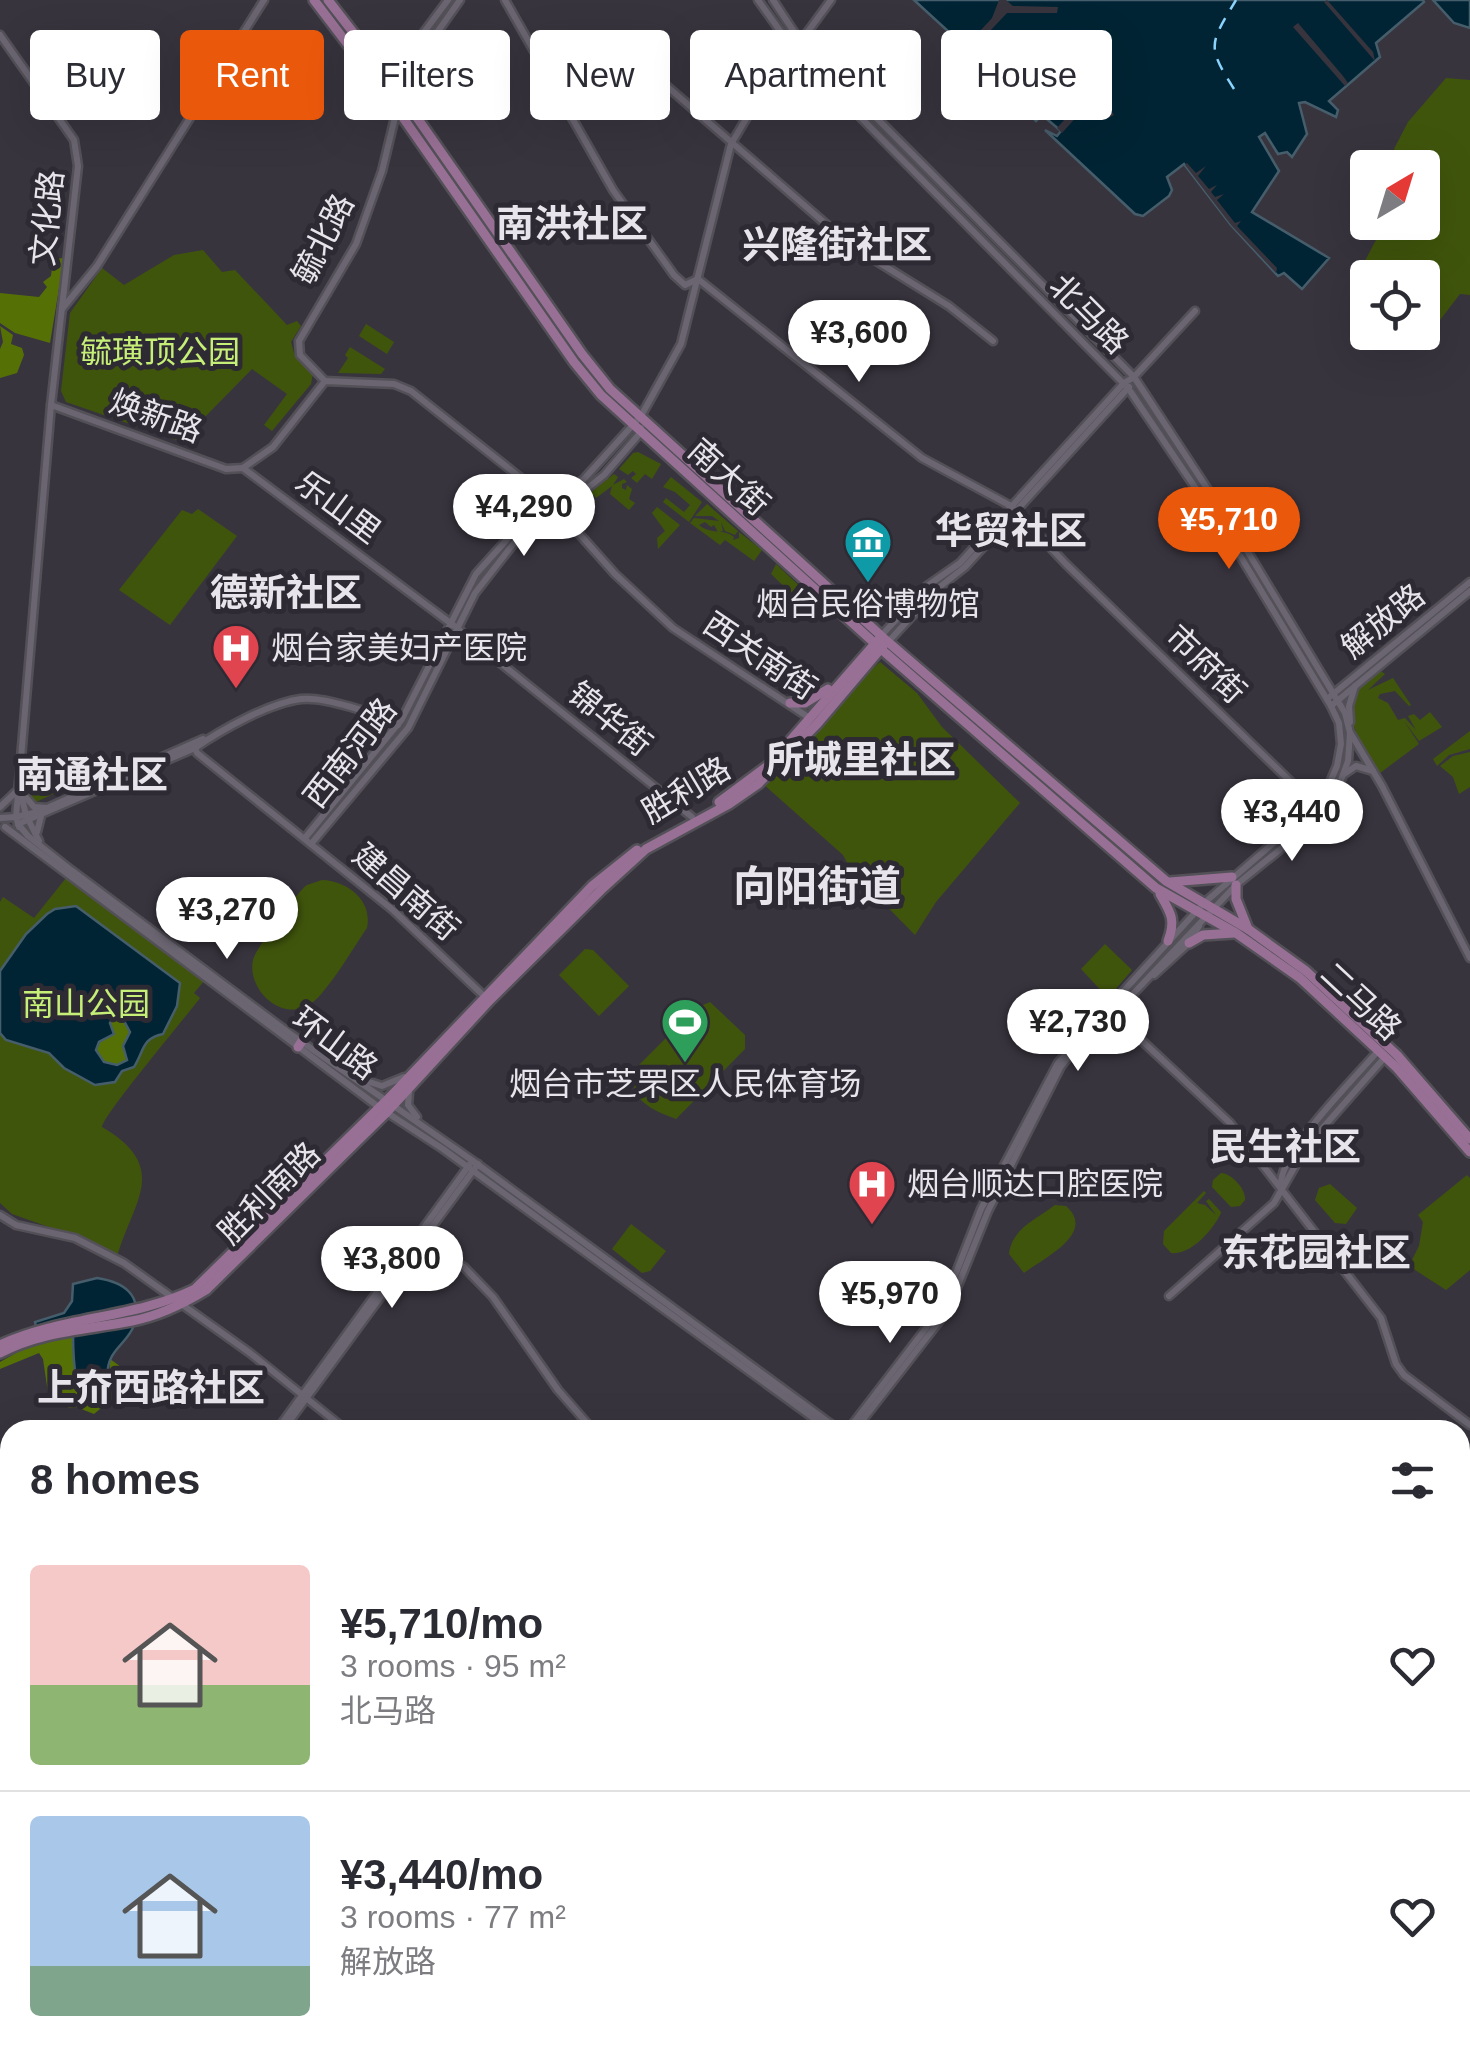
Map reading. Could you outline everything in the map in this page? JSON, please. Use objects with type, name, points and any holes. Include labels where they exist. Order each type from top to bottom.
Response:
[{"type":"main road","points":[[62,309],[97,266],[264,0]]},
{"type":"main road","name":"南大街","points":[[314,0],[344,39]]},
{"type":"main road","name":"南大街","points":[[328,0],[351,30]]},
{"type":"main road","points":[[426,30],[448,0]]},
{"type":"main road","points":[[439,30],[460,0]]},
{"type":"main road","name":"市府街","points":[[505,0],[613,190],[674,275],[686,284],[698,279],[922,458],[1013,508],[1324,814]]},
{"type":"main road","name":"北马路","points":[[758,0],[779,30]]},
{"type":"main road","name":"北马路","points":[[773,0],[793,30]]},
{"type":"main road","name":"西南河路","points":[[808,30],[831,0]]},
{"type":"main road","name":"文化路","points":[[0,35],[68,131],[78,152],[20,788]]},
{"type":"main road","points":[[670,90],[850,244],[949,306],[993,341]]},
{"type":"main road","name":"毓北路","points":[[325,381],[298,353],[299,342],[356,244],[382,171],[394,120]]},
{"type":"main road","name":"南大街","points":[[405,120],[600,395],[1156,888],[1204,912]]},
{"type":"main road","name":"南大街","points":[[419,120],[610,389],[881,643],[1204,912]]},
{"type":"main road","name":"西南河路","points":[[308,841],[398,724],[454,625],[514,543],[542,516],[604,475],[638,429],[641,416],[681,344],[731,144],[747,120]]},
{"type":"main road","name":"北马路","points":[[863,120],[1126,386],[1230,539],[1329,703]]},
{"type":"main road","name":"北马路","points":[[879,120],[1134,377],[1238,534],[1336,696]]},
{"type":"main road","name":"胜利路","points":[[387,1106],[418,1067],[592,886],[644,845],[753,779],[814,721],[838,682],[965,567],[1013,508],[1195,311]]},
{"type":"main road","points":[[243,468],[273,446],[325,381]]},
{"type":"main road","name":"西关南街","points":[[325,381],[404,386],[558,508],[615,574],[673,628],[814,721]]},
{"type":"main road","name":"焕新路","points":[[52,405],[226,469],[243,468]]},
{"type":"main road","name":"西南河路","points":[[308,841],[408,728],[466,589],[492,554],[520,523],[584,480],[638,429]]},
{"type":"main road","name":"乐山里","points":[[243,468],[454,625]]},
{"type":"main road","name":"解放路","points":[[859,1420],[948,1310],[988,1211],[1062,1066],[1085,1038],[1113,1016],[1234,881],[1317,807],[1337,766],[1341,730],[1329,703],[1470,582]]},
{"type":"main road","name":"解放路","points":[[1336,696],[1354,686],[1470,591]]},
{"type":"main road","name":"锦华街","points":[[454,625],[692,817]]},
{"type":"main road","name":"胜利路","points":[[387,1106],[414,1084],[486,998],[646,849],[758,784],[881,643]]},
{"type":"main road","points":[[790,703],[811,700],[838,682]]},
{"type":"main road","points":[[1354,686],[1348,706],[1350,733],[1470,958]]},
{"type":"main road","name":"解放路","points":[[1234,881],[1324,814],[1343,775],[1350,733],[1336,696]]},
{"type":"main road","points":[[27,818],[217,732],[306,698],[372,714],[408,728]]},
{"type":"main road","points":[[1341,730],[1350,733]]},
{"type":"main road","points":[[2,826],[41,816],[196,748],[217,732]]},
{"type":"main road","name":"建昌南街","points":[[196,748],[197,753],[393,910],[486,998]]},
{"type":"main road","points":[[1343,775],[1356,766],[1373,771]]},
{"type":"main road","points":[[0,808],[20,788]]},
{"type":"main road","points":[[20,788],[30,804],[38,809],[47,808]]},
{"type":"main road","points":[[17,821],[20,788]]},
{"type":"main road","name":"环山路","points":[[20,788],[27,818],[41,844]]},
{"type":"main road","points":[[41,816],[37,826],[41,844]]},
{"type":"main road","points":[[0,818],[17,821]]},
{"type":"main road","name":"环山路","points":[[17,821],[41,844],[300,1044],[342,1070],[387,1106],[432,1132],[816,1420]]},
{"type":"main road","name":"环山路","points":[[17,821],[29,846],[825,1420]]},
{"type":"main road","points":[[2,826],[29,846]]},
{"type":"main road","points":[[1166,882],[1234,881],[1236,899],[1248,929]]},
{"type":"main road","points":[[1156,888],[1173,915],[1168,941]]},
{"type":"main road","points":[[1144,981],[1163,970],[1189,942],[1204,912]]},
{"type":"main road","name":"解放路","points":[[858,1420],[943,1306],[975,1222],[1058,1062],[1168,941],[1204,912]]},
{"type":"main road","name":"二马路","points":[[1204,912],[1248,929],[1306,972],[1397,1055],[1470,1139]]},
{"type":"main road","name":"二马路","points":[[1204,912],[1300,978],[1382,1054],[1470,1152]]},
{"type":"main road","points":[[1189,942],[1236,932]]},
{"type":"main road","points":[[1107,1008],[1219,1112],[1381,1318],[1396,1364],[1404,1376],[1463,1420]]},
{"type":"main road","points":[[1170,1296],[1274,1202],[1282,1190],[1281,1172],[1296,1147],[1382,1054]]},
{"type":"main road","points":[[342,1070],[382,1086],[398,1082],[418,1067]]},
{"type":"main road","points":[[414,1084],[408,1106],[432,1132]]},
{"type":"main road","name":"胜利南路","points":[[0,1344],[77,1319],[173,1304],[217,1281],[387,1106]]},
{"type":"main road","points":[[287,1420],[473,1166]]},
{"type":"main road","points":[[0,1215],[16,1225],[75,1238],[124,1263],[173,1304],[334,1420]]},
{"type":"main road","points":[[420,1237],[464,1267],[493,1296],[558,1390],[584,1420]]},
{"type":"main road","name":"胜利南路","points":[[0,1354],[42,1332]]},
{"type":"green space","points":[[1446,78],[1470,80],[1470,295],[1460,294],[1440,320],[1440,260],[1365,260],[1376,240],[1440,240],[1440,150],[1395,150],[1408,122]]},
{"type":"green space","name":"毓璜顶公园","points":[[203,250],[222,272],[235,270],[287,325],[297,321],[301,326],[291,342],[294,353],[313,373],[311,384],[272,431],[264,425],[287,394],[252,369],[200,422],[194,446],[66,402],[61,391],[70,313],[102,268],[124,285],[174,255]]},
{"type":"green space","points":[[64,258],[50,343],[15,333],[0,323],[0,293],[39,297],[47,287],[43,282],[51,276],[53,259]]},
{"type":"green space","points":[[366,324],[394,342],[387,354],[359,336]]},
{"type":"green space","points":[[0,326],[13,335],[11,344],[22,348],[24,355],[17,373],[0,378],[3,342]]},
{"type":"green space","points":[[350,347],[385,369],[381,374],[338,373]]},
{"type":"green space","points":[[638,452],[661,464],[652,479],[645,474],[637,483],[631,478],[636,474],[633,471],[628,475],[619,469]]},
{"type":"green space","points":[[614,474],[618,477],[613,485],[624,479],[627,482],[622,488],[626,490],[627,485],[632,489],[629,499],[635,503],[629,510],[610,494],[612,486],[596,498],[591,492]]},
{"type":"green space","points":[[671,477],[702,502],[689,522],[663,502],[666,498],[684,512],[690,505],[663,487]]},
{"type":"green space","points":[[707,504],[738,531],[735,535],[725,531],[721,522],[720,532],[730,534],[733,540],[739,538],[739,532],[762,550],[754,561],[725,540],[720,545],[690,523],[694,518],[719,521],[712,516],[695,516]],"holes":[[[705,522],[718,531],[708,530],[699,525]]]},
{"type":"green space","points":[[657,507],[680,525],[658,549],[657,538],[665,531],[652,513]]},
{"type":"green space","points":[[198,509],[237,536],[170,625],[119,590],[182,510],[192,514]]},
{"type":"green space","points":[[776,564],[823,608],[817,617],[810,617],[794,605],[796,598],[771,574]]},
{"type":"green space","points":[[880,662],[917,693],[942,727],[1020,803],[936,902],[915,935],[851,870],[843,855],[762,783]]},
{"type":"green space","points":[[1379,670],[1385,674],[1368,690],[1393,678],[1411,705],[1395,691],[1380,694],[1378,698],[1388,703],[1398,720],[1405,718],[1416,730],[1408,716],[1414,714],[1420,720],[1430,712],[1442,727],[1419,741],[1404,721],[1419,744],[1380,773],[1356,732],[1352,707],[1365,682]]},
{"type":"green space","points":[[1470,731],[1470,749],[1449,755],[1437,766],[1433,759]]},
{"type":"green space","points":[[1470,752],[1470,787],[1459,794],[1453,777],[1440,766],[1453,756]]},
{"type":"green space","points":[[28,777],[75,784],[36,802],[26,792]]},
{"type":"green space","name":"南山公园","points":[[66,878],[204,981],[194,993],[200,998],[102,1127],[136,1157],[141,1172],[137,1203],[117,1257],[80,1238],[12,1214],[0,1203],[0,902],[3,897],[34,918]]},
{"type":"green space","points":[[322,880],[340,884],[356,894],[366,909],[367,928],[314,1002],[295,1010],[285,1009],[259,990],[253,960],[294,898],[307,885]]},
{"type":"green space","points":[[1105,944],[1132,970],[1108,998],[1081,969]]},
{"type":"green space","points":[[585,949],[593,950],[629,986],[599,1016],[559,975]]},
{"type":"green space","name":"烟台市芝罘区人民体育场","points":[[710,1002],[745,1035],[745,1049],[676,1119],[650,1107],[638,1096],[636,1068],[696,1008]]},
{"type":"green space","points":[[114,1016],[124,1021],[130,1032],[123,1046],[127,1061],[117,1065],[104,1062],[96,1050],[101,1041],[114,1034],[110,1023]]},
{"type":"green space","points":[[1221,1173],[1240,1187],[1245,1200],[1240,1206],[1231,1207],[1212,1187]]},
{"type":"green space","points":[[1467,1175],[1470,1270],[1446,1290],[1409,1266],[1419,1246],[1423,1222],[1418,1215]]},
{"type":"green space","points":[[1330,1184],[1357,1208],[1346,1224],[1335,1223],[1315,1200],[1319,1188]]},
{"type":"green space","points":[[1204,1191],[1197,1203],[1216,1215],[1206,1201],[1209,1199],[1221,1212],[1219,1216],[1196,1244],[1171,1253],[1163,1244],[1164,1231]]},
{"type":"green space","points":[[1055,1205],[1066,1206],[1074,1216],[1072,1235],[1024,1273],[1009,1254],[1011,1245],[1026,1225]]},
{"type":"green space","points":[[631,1224],[666,1251],[650,1271],[642,1273],[612,1249]]},
{"type":"green space","points":[[72,1334],[80,1399],[93,1402],[110,1371],[110,1359],[124,1369],[112,1399],[94,1414],[69,1408],[48,1393],[39,1353],[0,1369],[0,1362],[32,1344]]},
{"type":"water","points":[[914,0],[1424,2],[1376,43],[1380,57],[1329,101],[1338,110],[1336,117],[1305,102],[1299,103],[1307,134],[1292,157],[1287,152],[1278,154],[1265,133],[1259,137],[1279,171],[1252,212],[1329,258],[1302,289],[1284,273],[1278,276],[1231,225],[1184,164],[1167,177],[1172,190],[1169,196],[1143,216],[1135,214],[1045,130],[1057,136],[1061,131],[1048,120],[1112,120],[1112,30],[947,30]]},
{"type":"water","points":[[1433,0],[1470,0],[1470,28],[1454,23]]},
{"type":"water","points":[[76,906],[180,983],[177,1006],[163,1034],[147,1042],[134,1067],[122,1071],[115,1082],[95,1085],[64,1068],[49,1053],[6,1040],[0,1033],[0,971],[26,934],[55,909]],"holes":[[[114,1016],[124,1021],[130,1032],[123,1046],[127,1060],[117,1065],[104,1062],[96,1050],[99,1042],[114,1034],[110,1023]]]},
{"type":"water","points":[[97,1278],[129,1292],[136,1315],[132,1330],[111,1358],[105,1390],[87,1403],[77,1381],[73,1333],[39,1341],[35,1322],[64,1313],[72,1301],[73,1284]]},
{"type":"pier","points":[[999,0],[1013,6],[1058,7],[1057,13],[1007,13],[991,30],[981,30],[992,18]]},
{"type":"pier","points":[[1327,0],[1373,52],[1375,61],[1324,2]]},
{"type":"pier","points":[[1298,23],[1343,76],[1348,83],[1345,86],[1293,27]]},
{"type":"pier","points":[[1064,120],[1074,120],[1062,133],[1057,128]]},
{"type":"pier","points":[[1187,163],[1196,173],[1206,166],[1198,176],[1209,189],[1217,185],[1211,192],[1215,197],[1224,194],[1217,200],[1235,223],[1241,221],[1237,226],[1277,268],[1276,273],[1231,225]]},
{"type":"ferry route","points":[[1234,89],[1219,63],[1215,44],[1236,0]]},
{"type":"place","name":"烟台民俗博物馆","points":[[868,584]]},
{"type":"place","name":"烟台家美妇产医院","points":[[236,690]]},
{"type":"place","name":"烟台市芝罘区人民体育场","points":[[685,1064]]},
{"type":"place","name":"烟台顺达口腔医院","points":[[872,1226]]},
{"type":"district","name":"南洪社区","points":[[572,224]]},
{"type":"district","name":"兴隆街社区","points":[[837,245]]},
{"type":"district","name":"华贸社区","points":[[1011,531]]},
{"type":"district","name":"德新社区","points":[[286,593]]},
{"type":"district","name":"所城里社区","points":[[861,760]]},
{"type":"district","name":"南通社区","points":[[92,775]]},
{"type":"district","name":"向阳街道","points":[[817,886]]},
{"type":"district","name":"民生社区","points":[[1285,1147]]},
{"type":"district","name":"东花园社区","points":[[1316,1253]]},
{"type":"district","name":"上夼西路社区","points":[[151,1388]]}]
